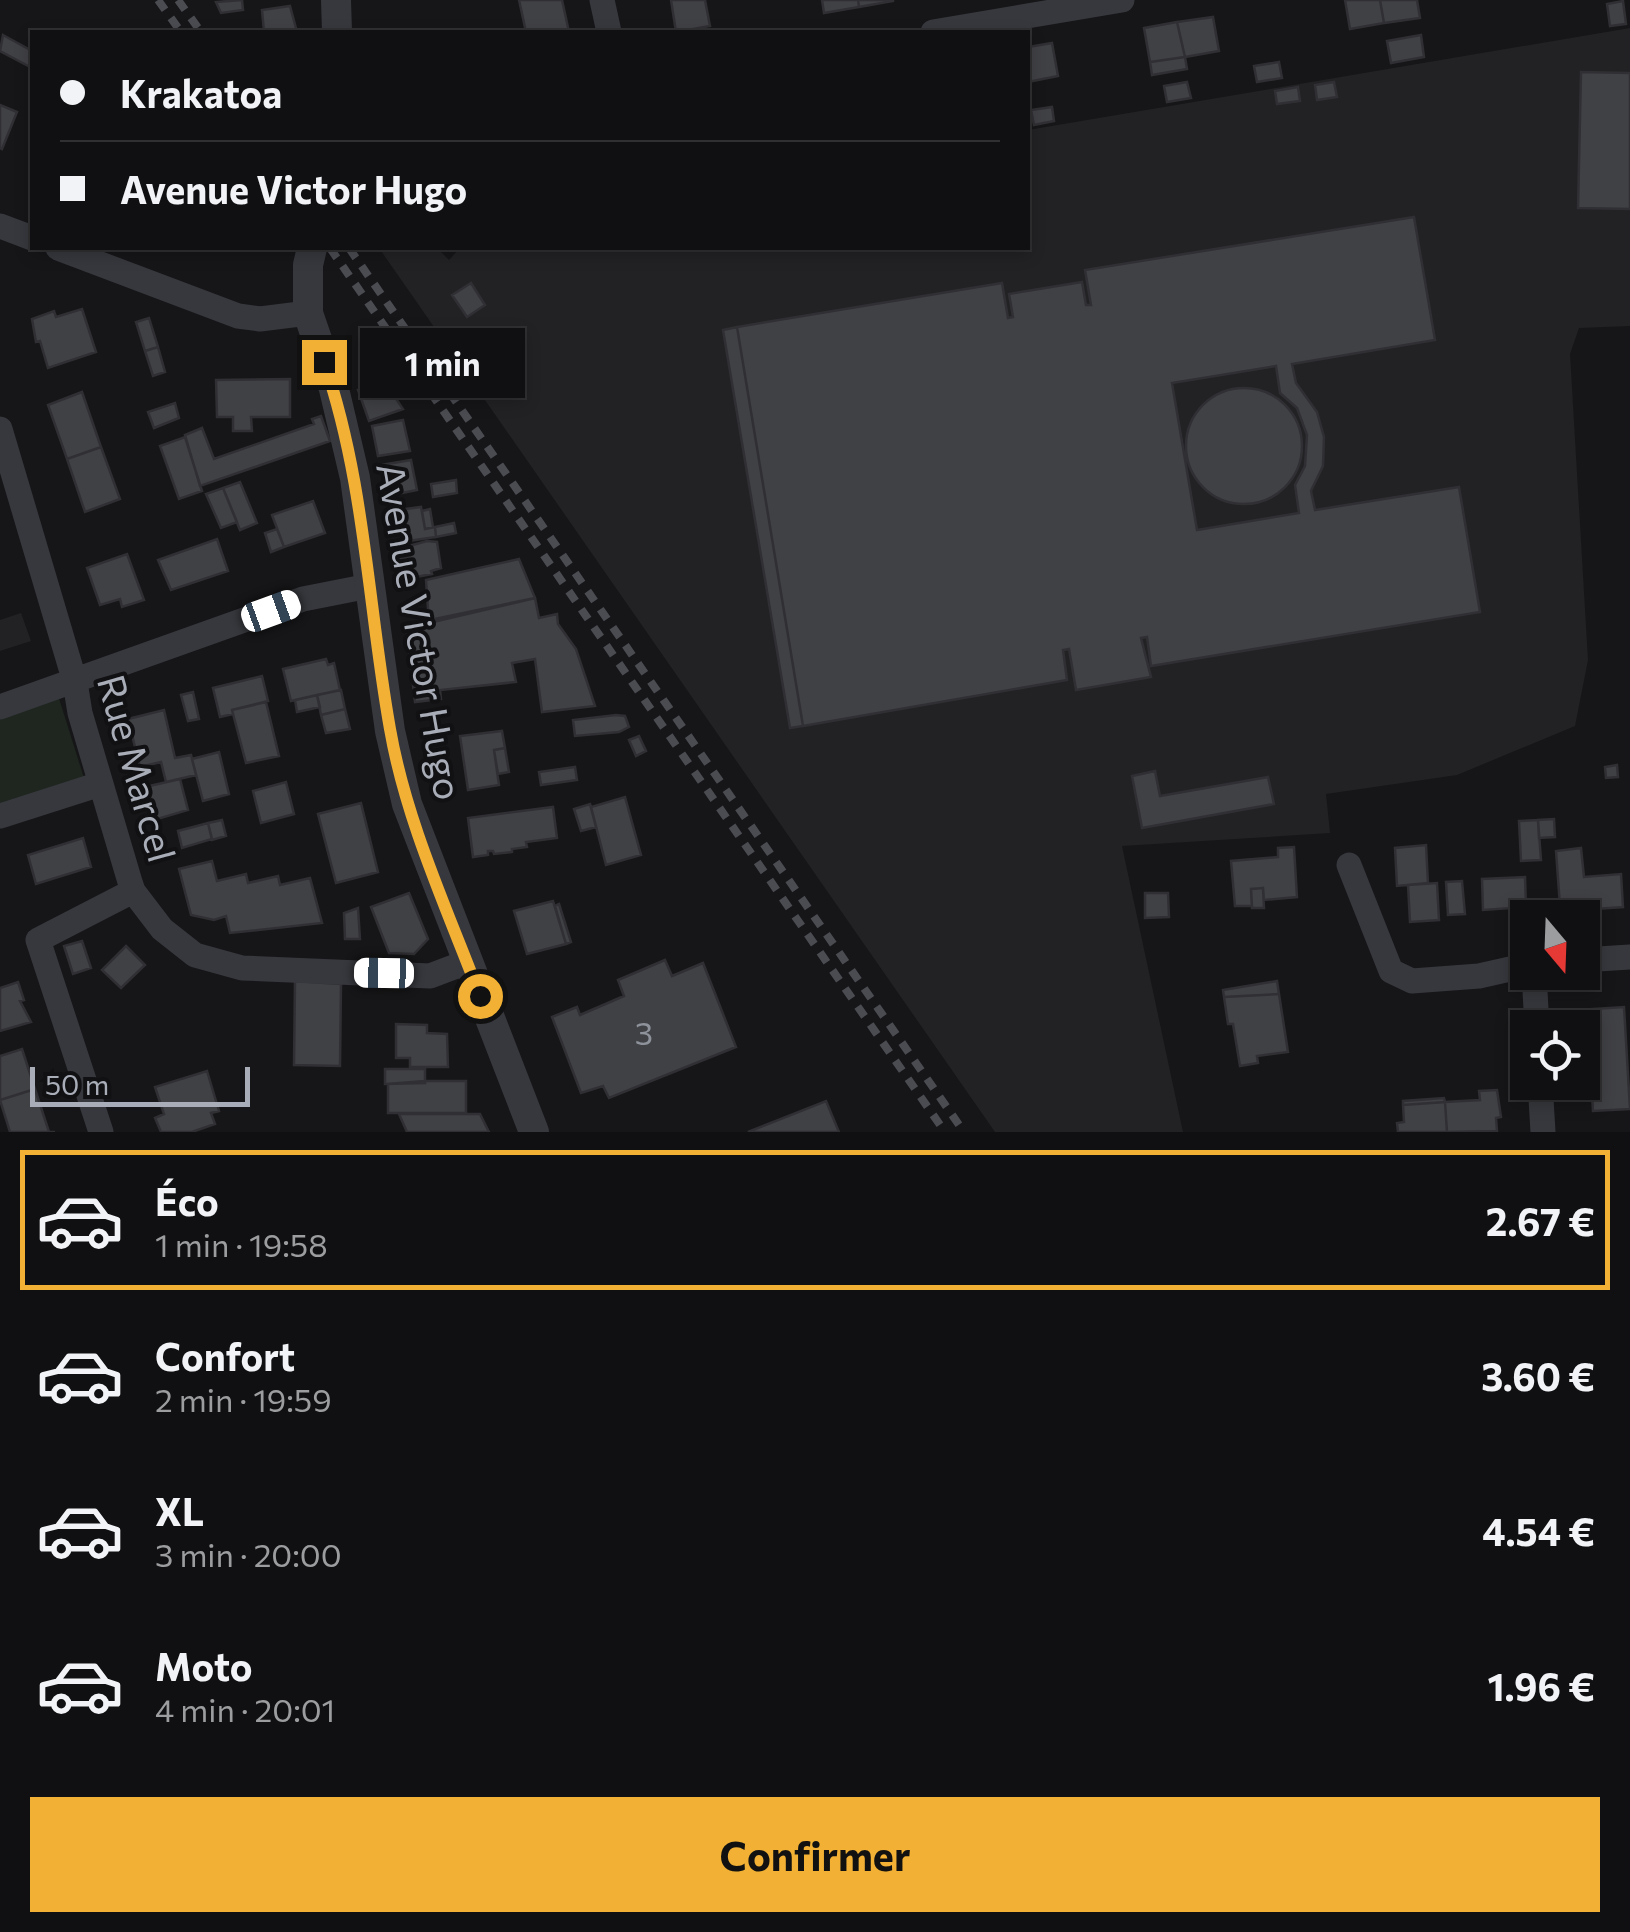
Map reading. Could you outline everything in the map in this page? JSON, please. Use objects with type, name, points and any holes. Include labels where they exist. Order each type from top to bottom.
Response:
[{"type":"street","points":[[336,0],[337,30]]},
{"type":"street","points":[[602,0],[609,30]]},
{"type":"street","points":[[945,30],[1122,0]]},
{"type":"street","points":[[0,226],[30,237]]},
{"type":"street","points":[[63,250],[238,316],[260,319],[308,312]]},
{"type":"street","name":"Avenue Victor Hugo","points":[[312,250],[308,312],[346,433],[390,731],[407,804],[534,1132]]},
{"type":"street","name":"Rue Marcel","points":[[0,429],[133,892],[162,928],[195,955],[242,968],[430,976],[467,962]]},
{"type":"street","points":[[0,707],[304,600],[368,586]]},
{"type":"street","points":[[0,816],[100,784]]},
{"type":"street","points":[[1348,865],[1391,972],[1412,981],[1479,976],[1510,968]]},
{"type":"street","points":[[101,1132],[38,940],[133,892]]},
{"type":"street","points":[[1600,959],[1630,957]]},
{"type":"street","points":[[1541,1100],[1543,1132]]},
{"type":"shaded area","points":[[1630,28],[1630,326],[1579,328],[1570,354],[1588,660],[1575,726],[1457,775],[1326,794],[1330,833],[1122,846],[1183,1132],[995,1132],[380,250],[439,250],[449,260],[458,250],[1030,250],[1030,130]]},
{"type":"shaded area","points":[[21,613],[31,641],[0,651],[0,620]]},
{"type":"shaded area","points":[[57,692],[84,778],[0,804],[0,712]]},
{"type":"building","points":[[242,0],[243,10],[221,13],[216,2]]},
{"type":"building","points":[[519,0],[562,0],[569,30],[526,30]]},
{"type":"building","points":[[671,0],[705,0],[710,26],[676,30]]},
{"type":"building","points":[[822,0],[858,0],[859,7],[824,13]]},
{"type":"building","points":[[858,0],[893,0],[893,1],[859,7]]},
{"type":"building","points":[[1345,0],[1380,0],[1384,23],[1350,29]]},
{"type":"building","points":[[1380,0],[1417,0],[1420,18],[1384,23]]},
{"type":"building","points":[[1623,1],[1626,24],[1610,26],[1607,4]]},
{"type":"building","points":[[290,6],[296,30],[264,30],[262,10]]},
{"type":"building","points":[[1213,17],[1219,51],[1185,57],[1177,22]]},
{"type":"building","points":[[1177,22],[1185,57],[1150,62],[1144,28]]},
{"type":"building","points":[[3,35],[30,50],[30,67],[0,51]]},
{"type":"building","points":[[1421,35],[1424,57],[1391,63],[1387,41]]},
{"type":"building","points":[[1052,43],[1058,76],[1030,82],[1030,47]]},
{"type":"building","points":[[1185,57],[1187,69],[1152,75],[1150,62]]},
{"type":"building","points":[[1279,62],[1282,78],[1257,82],[1254,66]]},
{"type":"building","points":[[1581,72],[1630,73],[1630,209],[1578,208]]},
{"type":"building","points":[[1187,82],[1191,98],[1167,102],[1164,86]]},
{"type":"building","points":[[1334,82],[1337,97],[1317,100],[1315,85]]},
{"type":"building","points":[[1298,87],[1300,101],[1277,104],[1275,91]]},
{"type":"building","points":[[0,105],[17,112],[2,149],[0,148]]},
{"type":"building","points":[[1052,107],[1054,121],[1034,125],[1031,110]]},
{"type":"building","points":[[1414,217],[1435,340],[1292,364],[1296,383],[1317,412],[1324,437],[1323,466],[1311,491],[1315,510],[1459,487],[1480,612],[1151,666],[1147,637],[1141,638],[1151,677],[1076,690],[1069,649],[1063,650],[1067,680],[803,726],[737,327],[1002,283],[1008,318],[1013,317],[1009,294],[1082,282],[1086,305],[1091,305],[1085,270]],"holes":[[[1276,366],[1280,393],[1297,408],[1307,435],[1305,466],[1295,485],[1299,513],[1197,530],[1172,383]]]},
{"type":"building","points":[[471,283],[485,305],[467,317],[452,295]]},
{"type":"building","points":[[82,309],[96,352],[48,368],[40,341],[36,342],[32,319],[54,311],[56,317]]},
{"type":"building","points":[[149,318],[158,347],[145,351],[136,322]]},
{"type":"building","points":[[737,327],[803,726],[790,728],[723,330]]},
{"type":"building","points":[[158,347],[165,372],[153,376],[145,351]]},
{"type":"building","points":[[392,376],[393,384],[388,387],[403,409],[369,421],[358,390]]},
{"type":"building","points":[[290,379],[290,417],[251,417],[252,431],[233,431],[233,417],[217,417],[216,380]]},
{"type":"building","points":[[1244,388],[1266,393],[1285,405],[1297,424],[1302,446],[1297,468],[1285,487],[1266,499],[1244,504],[1222,499],[1203,487],[1191,468],[1186,446],[1191,424],[1203,405],[1222,393]]},
{"type":"building","points":[[82,392],[101,447],[67,459],[48,405]]},
{"type":"building","points":[[175,403],[179,418],[154,428],[148,412]]},
{"type":"building","points":[[321,416],[330,441],[200,486],[185,435],[202,428],[214,459],[314,424],[312,419]]},
{"type":"building","points":[[403,420],[410,451],[378,456],[372,426]]},
{"type":"building","points":[[185,437],[202,491],[179,499],[160,446]]},
{"type":"building","points":[[101,447],[120,499],[85,512],[67,459]]},
{"type":"building","points":[[411,460],[417,490],[392,495],[389,481],[384,482],[381,465]]},
{"type":"building","points":[[456,480],[457,493],[433,497],[431,484]]},
{"type":"building","points":[[240,482],[257,523],[240,530],[223,488]]},
{"type":"building","points":[[223,488],[237,522],[221,528],[206,494]]},
{"type":"building","points":[[313,501],[325,533],[284,547],[272,515]]},
{"type":"building","points":[[421,507],[425,529],[435,527],[436,537],[408,541],[406,529],[392,531],[390,511]]},
{"type":"building","points":[[430,509],[433,527],[425,529],[422,511]]},
{"type":"building","points":[[454,523],[456,533],[436,537],[435,527]]},
{"type":"building","points":[[277,529],[284,547],[271,552],[265,533]]},
{"type":"building","points":[[217,539],[228,571],[171,590],[158,560]]},
{"type":"building","points":[[437,542],[441,568],[431,571],[432,574],[400,580],[397,559],[410,556],[409,546]]},
{"type":"building","points":[[127,554],[144,600],[122,607],[120,599],[100,605],[87,568]]},
{"type":"building","points":[[519,559],[535,598],[429,623],[426,580]]},
{"type":"building","points":[[535,598],[539,618],[557,614],[558,624],[576,649],[595,706],[542,712],[535,659],[512,663],[516,682],[440,690],[441,699],[415,702],[406,625]]},
{"type":"building","points":[[326,659],[328,665],[334,663],[340,690],[291,701],[283,669]]},
{"type":"building","points":[[262,676],[268,701],[220,717],[213,688]]},
{"type":"building","points":[[341,690],[345,709],[321,715],[317,695]]},
{"type":"building","points":[[193,692],[199,719],[188,721],[181,695]]},
{"type":"building","points":[[317,695],[320,707],[297,712],[295,700]]},
{"type":"building","points":[[266,702],[279,756],[246,763],[232,710]]},
{"type":"building","points":[[345,709],[350,729],[326,733],[321,715]]},
{"type":"building","points":[[164,710],[175,758],[191,755],[196,775],[166,782],[161,762],[140,767],[128,719]]},
{"type":"building","points":[[625,716],[629,727],[619,732],[575,736],[573,720]]},
{"type":"building","points":[[502,731],[505,748],[494,750],[499,785],[468,790],[460,736]]},
{"type":"building","points":[[639,736],[646,751],[636,756],[629,740]]},
{"type":"building","points":[[505,748],[509,772],[498,774],[494,750]]},
{"type":"building","points":[[219,752],[229,794],[203,801],[192,759]]},
{"type":"building","points":[[1617,765],[1618,777],[1606,778],[1605,767]]},
{"type":"building","points":[[575,767],[577,780],[541,785],[539,772]]},
{"type":"building","points":[[1155,771],[1160,796],[1268,777],[1274,804],[1142,828],[1132,776]]},
{"type":"building","points":[[180,779],[188,810],[154,820],[145,787]]},
{"type":"building","points":[[286,782],[294,814],[261,823],[253,791]]},
{"type":"building","points":[[625,797],[641,855],[606,865],[591,807]]},
{"type":"building","points":[[361,803],[378,872],[336,883],[318,814]]},
{"type":"building","points":[[590,804],[596,827],[581,831],[574,809]]},
{"type":"building","points":[[553,807],[557,838],[526,842],[527,847],[512,852],[488,851],[488,855],[473,857],[468,818]]},
{"type":"building","points":[[1554,819],[1555,837],[1539,838],[1538,820]]},
{"type":"building","points":[[222,820],[226,836],[212,840],[208,823]]},
{"type":"building","points":[[1538,820],[1541,860],[1521,861],[1519,821]]},
{"type":"building","points":[[208,823],[212,839],[182,848],[178,831]]},
{"type":"building","points":[[83,838],[91,867],[36,884],[28,855]]},
{"type":"building","points":[[1426,845],[1428,883],[1397,886],[1395,848]]},
{"type":"building","points":[[1294,847],[1297,897],[1264,900],[1263,888],[1251,889],[1252,906],[1235,906],[1231,861],[1278,857],[1278,848]]},
{"type":"building","points":[[1581,848],[1584,877],[1621,874],[1623,907],[1600,909],[1600,900],[1560,900],[1556,851]]},
{"type":"building","points":[[212,861],[217,881],[246,874],[248,883],[278,876],[280,885],[310,878],[322,923],[230,933],[226,916],[214,920],[191,915],[179,869]]},
{"type":"building","points":[[1525,877],[1526,900],[1510,900],[1510,908],[1483,910],[1482,879]]},
{"type":"building","points":[[1462,881],[1465,914],[1448,915],[1446,882]]},
{"type":"building","points":[[1437,883],[1439,920],[1410,922],[1408,885]]},
{"type":"building","points":[[1263,888],[1264,908],[1252,908],[1251,889]]},
{"type":"building","points":[[409,893],[428,939],[414,954],[389,953],[371,907]]},
{"type":"building","points":[[1145,893],[1168,893],[1169,917],[1145,918]]},
{"type":"building","points":[[553,901],[566,944],[527,954],[514,911]]},
{"type":"building","points":[[559,904],[571,942],[566,944],[555,906]]},
{"type":"building","points":[[358,908],[360,939],[345,939],[344,913]]},
{"type":"building","points":[[82,941],[91,968],[73,974],[64,946]]},
{"type":"building","points":[[126,946],[145,965],[121,988],[102,970]]},
{"type":"building","points":[[665,960],[672,976],[703,963],[736,1047],[609,1098],[603,1086],[581,1093],[552,1017],[577,1007],[580,1015],[624,996],[618,980]]},
{"type":"building","points":[[295,981],[341,984],[340,1066],[294,1065]]},
{"type":"building","points":[[1277,981],[1279,994],[1224,997],[1223,990]]},
{"type":"building","points":[[18,982],[24,1000],[20,1001],[31,1022],[0,1031],[0,988]]},
{"type":"building","points":[[1279,994],[1288,1052],[1257,1056],[1258,1063],[1240,1066],[1224,997]]},
{"type":"building","points":[[1624,1007],[1630,1109],[1593,1111],[1592,1100],[1600,1100],[1600,1010],[1579,1010]]},
{"type":"building","points":[[396,1024],[427,1025],[427,1033],[447,1034],[448,1067],[410,1067],[410,1058],[396,1058]]},
{"type":"building","points":[[22,1049],[35,1089],[0,1100],[0,1056]]},
{"type":"building","points":[[385,1069],[425,1069],[425,1083],[385,1084]]},
{"type":"building","points":[[207,1071],[219,1111],[211,1113],[215,1124],[192,1132],[161,1132],[155,1118],[164,1114],[155,1087]]},
{"type":"building","points":[[466,1081],[466,1113],[388,1113],[388,1084]]},
{"type":"building","points":[[35,1089],[49,1132],[10,1132],[0,1100]]},
{"type":"building","points":[[1497,1090],[1501,1117],[1496,1118],[1497,1131],[1447,1132],[1445,1102],[1480,1100],[1479,1091]]},
{"type":"building","points":[[1444,1098],[1445,1102],[1403,1105],[1403,1101]]},
{"type":"building","points":[[826,1101],[839,1132],[748,1132]]},
{"type":"building","points":[[1445,1102],[1447,1132],[1398,1132],[1397,1123],[1404,1122],[1403,1105]]},
{"type":"building","points":[[399,1114],[480,1114],[489,1132],[407,1132]]},
{"type":"railway","points":[[158,0],[180,30]]},
{"type":"railway","points":[[178,0],[200,30]]},
{"type":"railway","points":[[331,250],[945,1132]]},
{"type":"railway","points":[[350,250],[964,1132]]},
{"type":"route","points":[[324,362],[355,478],[390,731],[407,804],[480,996]]}]
